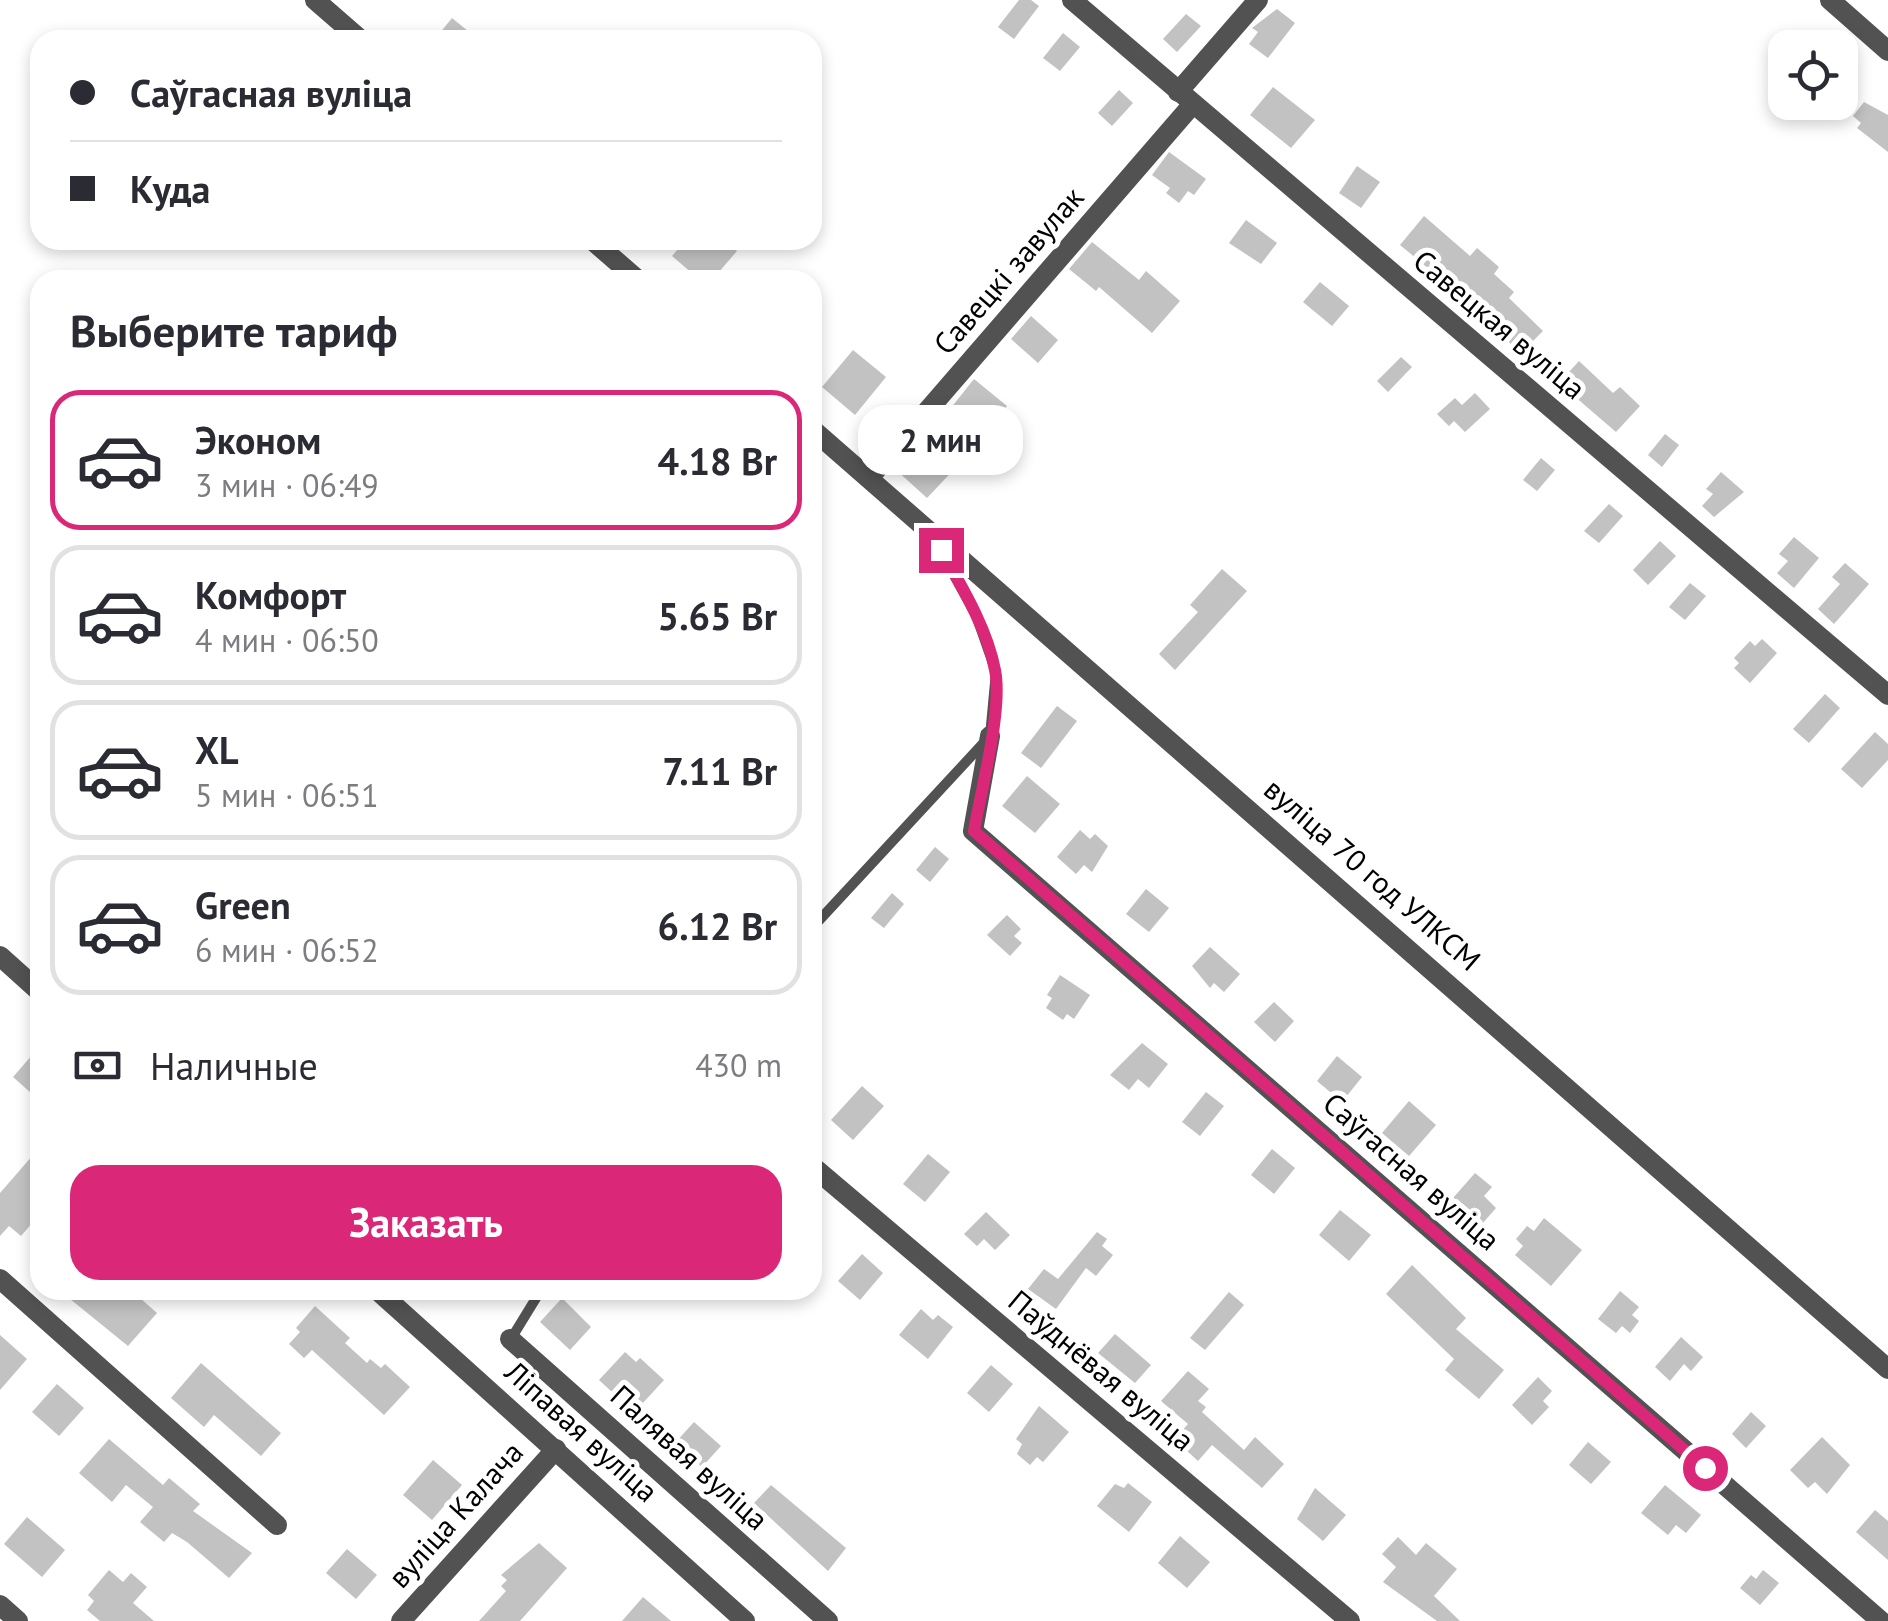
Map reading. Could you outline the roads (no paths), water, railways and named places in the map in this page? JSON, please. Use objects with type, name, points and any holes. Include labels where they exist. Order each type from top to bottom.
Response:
[{"type":"street","points":[[315,0],[350,30]]},
{"type":"street","name":"Савецкая вуліца","points":[[1072,0],[1888,695]]},
{"type":"street","name":"Савецкі завулак","points":[[870,478],[1185,98],[1258,0]]},
{"type":"street","points":[[1830,0],[1888,51]]},
{"type":"street","points":[[604,250],[626,270]]},
{"type":"street","name":"вуліца 70 год УЛКСМ","points":[[822,437],[1888,1369]]},
{"type":"street","name":"Саўгасная вуліца","points":[[990,736],[974,831],[1881,1621]]},
{"type":"street","points":[[0,956],[30,983]]},
{"type":"street","name":"Паўднёвая вуліца","points":[[822,1174],[1350,1621]]},
{"type":"street","points":[[0,1279],[277,1526]]},
{"type":"street","name":"Ліпавая вуліца","points":[[387,1300],[745,1621]]},
{"type":"street","name":"Палявая вуліца","points":[[510,1340],[828,1621]]},
{"type":"street","name":"вуліца Калача","points":[[401,1621],[556,1449]]},
{"type":"street","points":[[0,1605],[18,1621]]},
{"type":"lane","points":[[822,917],[990,736],[996,672],[976,616],[926,526]]},
{"type":"lane","points":[[510,1340],[536,1300]]}]
